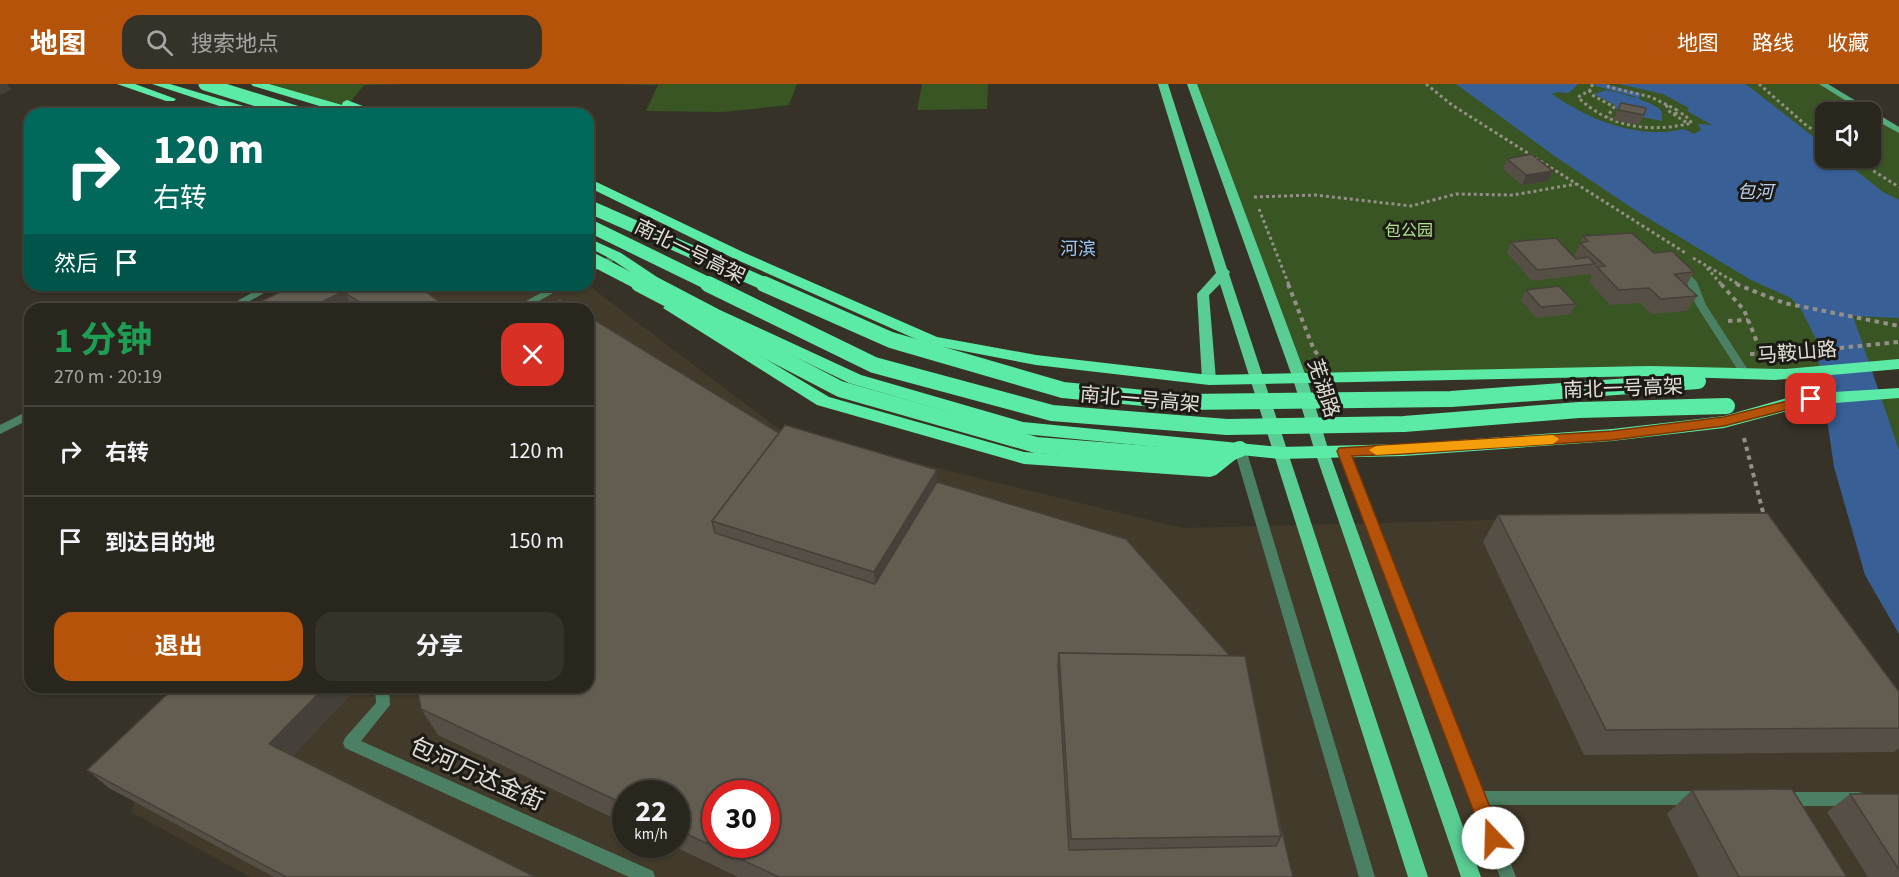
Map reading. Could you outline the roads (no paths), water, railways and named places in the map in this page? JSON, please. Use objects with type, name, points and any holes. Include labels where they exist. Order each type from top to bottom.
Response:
[{"type":"highway","points":[[123,84],[201,108]]},
{"type":"highway","points":[[158,84],[236,108]]},
{"type":"highway","points":[[205,84],[283,108]]},
{"type":"highway","points":[[257,84],[339,108]]},
{"type":"highway","points":[[277,84],[357,108]]},
{"type":"highway","points":[[594,185],[740,255],[933,341],[1036,360],[1209,380],[1649,371],[1785,374]]},
{"type":"highway","name":"南北一号高架","points":[[594,209],[891,340],[1063,390],[1184,402],[1451,399],[1698,381]]},
{"type":"highway","name":"南北一号高架","points":[[594,228],[874,365],[1052,413],[1227,427],[1404,424],[1579,410],[1727,405],[1811,399]]},
{"type":"highway","points":[[594,245],[616,256],[652,280],[716,313],[855,379],[1023,428],[1280,453],[1404,450],[1612,435],[1724,422],[1811,399],[1899,393]]},
{"type":"highway","points":[[594,261],[823,401],[1024,458],[1210,471],[1240,449]]},
{"type":"highway","name":"马鞍山路","points":[[1698,381],[1892,364]]},
{"type":"main road","points":[[1163,84],[1224,272],[1256,380],[1418,877]]},
{"type":"main road","name":"芜湖路","points":[[1192,84],[1300,379],[1322,452],[1471,877]]},
{"type":"main road","points":[[1209,380],[1203,294],[1224,272]]},
{"type":"street","points":[[1823,84],[1852,102]]},
{"type":"street","points":[[1881,119],[1899,130]]},
{"type":"street","points":[[594,268],[616,256]]},
{"type":"street","points":[[1666,256],[1692,282],[1701,305],[1745,373]]},
{"type":"street","points":[[239,303],[262,291]]},
{"type":"street","points":[[528,303],[551,291]]},
{"type":"street","points":[[0,430],[24,417]]},
{"type":"street","points":[[1240,449],[1367,877]]},
{"type":"street","points":[[1343,451],[1508,877]]},
{"type":"street","name":"包河万达金街","points":[[382,693],[383,705],[350,743],[647,877]]},
{"type":"street","points":[[1478,798],[1712,798]]},
{"type":"street","points":[[1770,798],[1876,799]]},
{"type":"water","name":"包河","points":[[1456,84],[1578,84],[1569,93],[1552,94],[1582,112],[1632,130],[1667,132],[1684,129],[1694,134],[1701,130],[1698,124],[1712,125],[1687,111],[1689,108],[1663,94],[1619,84],[1746,84],[1815,138],[1815,168],[1853,168],[1883,192],[1899,200],[1899,318],[1853,316],[1899,450],[1899,634],[1865,575],[1834,467],[1815,337],[1801,309],[1791,298],[1751,280],[1638,212],[1553,155]]},
{"type":"water","points":[[1607,90],[1653,105],[1661,111],[1662,121],[1618,112],[1615,105],[1594,94]]},
{"type":"waterway","points":[[1597,84],[1638,95],[1637,98]]},
{"type":"district","name":"河滨","points":[[1078,249]]},
{"type":"park label","name":"包公园","points":[[1409,230]]}]
